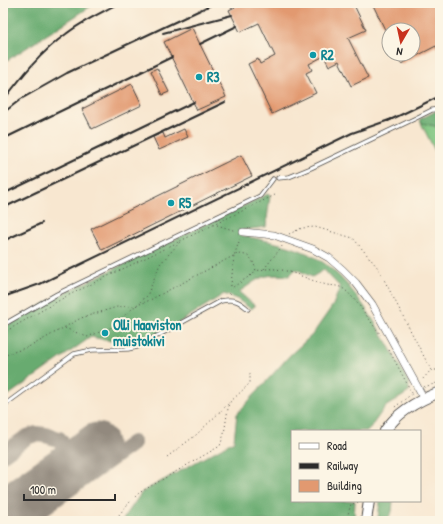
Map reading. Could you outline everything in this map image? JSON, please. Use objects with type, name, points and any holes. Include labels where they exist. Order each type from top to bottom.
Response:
[{"type":"street","points":[[243,232],[274,235],[313,249],[329,258],[356,283],[372,304],[424,399]]},
{"type":"street","points":[[386,430],[397,416],[407,408],[440,392]]},
{"type":"street","points":[[364,502],[366,521]]},
{"type":"lane","points":[[278,178],[289,177],[311,168],[432,110],[440,109]]},
{"type":"lane","points":[[3,325],[58,294],[260,196],[273,179]]},
{"type":"lane","points":[[3,406],[74,354],[92,350],[128,349],[137,347],[221,301],[230,299],[239,301],[248,309]]},
{"type":"path","points":[[3,333],[65,297],[277,194]]},
{"type":"path","points":[[215,224],[234,231],[243,232],[234,256],[230,299]]},
{"type":"path","points":[[264,269],[284,239],[302,228],[315,227],[354,238],[378,268],[431,370]]},
{"type":"path","points":[[62,329],[76,331],[87,337],[110,328],[147,296],[160,264],[182,241]]},
{"type":"path","points":[[3,356],[33,345],[81,318],[117,307],[135,306],[234,256],[246,254],[253,259],[256,271]]},
{"type":"path","points":[[230,290],[256,271],[264,269],[288,271],[328,285],[342,288],[362,309],[381,336]]},
{"type":"path","points":[[387,346],[412,393]]},
{"type":"path","points":[[417,386],[431,370],[440,370]]},
{"type":"path","points":[[167,457],[196,435],[250,382],[250,373]]},
{"type":"path","points":[[114,521],[139,493],[220,446],[224,434],[229,402]]},
{"type":"path","points":[[346,521],[352,504],[360,502]]},
{"type":"green space","points":[[3,3],[96,3],[3,63]]},
{"type":"green space","points":[[438,110],[440,113],[440,131],[435,126],[421,123],[420,119]]},
{"type":"green space","points":[[421,123],[435,126],[440,131],[440,161]]},
{"type":"green space","points":[[268,194],[270,196],[266,227],[243,230],[240,235],[300,250],[318,259],[332,270],[346,283],[370,315],[409,383],[409,392],[385,407],[369,430],[291,430],[291,502],[355,502],[354,521],[122,521],[142,492],[234,441],[237,414],[290,355],[312,335],[333,305],[340,287],[324,270],[312,277],[296,269],[289,276],[267,276],[252,283],[239,292],[255,306],[251,309],[237,299],[224,294],[169,329],[132,345],[91,337],[3,399],[3,328],[56,297]]},
{"type":"green space","points":[[380,502],[393,502],[392,512],[388,518],[378,518]]},
{"type":"building","name":"R2","points":[[243,3],[353,3],[366,30],[348,38],[368,78],[351,86],[339,61],[329,66],[324,56],[309,64],[312,70],[306,73],[316,93],[272,114],[248,64],[258,59],[260,64],[275,56],[259,23],[240,32],[229,10]]},
{"type":"building","points":[[372,3],[440,3],[440,54],[436,46],[421,54],[421,22],[381,22]]},
{"type":"building","name":"R3","points":[[192,28],[226,97],[197,110],[164,42]]},
{"type":"building","points":[[157,68],[169,92],[162,95],[151,71]]},
{"type":"building","points":[[132,84],[142,105],[92,129],[82,109]]},
{"type":"building","points":[[184,129],[188,137],[159,150],[153,137],[163,133],[165,138]]},
{"type":"building","name":"R5","points":[[241,155],[252,176],[102,250],[91,229]]},
{"type":"taxiway","points":[[3,454],[27,437],[36,434],[59,439],[74,459]]},
{"type":"taxiway","points":[[25,521],[133,443]]},
{"type":"runway","points":[[3,509],[97,443]]},
{"type":"railway","points":[[3,101],[32,65],[57,41],[78,25],[119,3]]},
{"type":"railway","points":[[3,113],[21,99],[67,73],[215,3]]},
{"type":"railway","points":[[163,33],[232,15]]},
{"type":"railway","points":[[200,44],[237,26]]},
{"type":"railway","points":[[3,139],[172,57]]},
{"type":"railway","points":[[388,121],[440,96]]},
{"type":"railway","points":[[3,194],[194,102]]},
{"type":"railway","points":[[3,208],[225,102]]},
{"type":"railway","points":[[3,297],[40,284],[352,133],[392,119]]},
{"type":"railway","points":[[3,241],[42,223]]},
{"type":"place","name":"R2","points":[[313,55]]},
{"type":"place","name":"R3","points":[[199,77]]},
{"type":"place","name":"R5","points":[[171,203]]},
{"type":"place","name":"Olli Haaviston muistokivi","points":[[105,333]]}]
